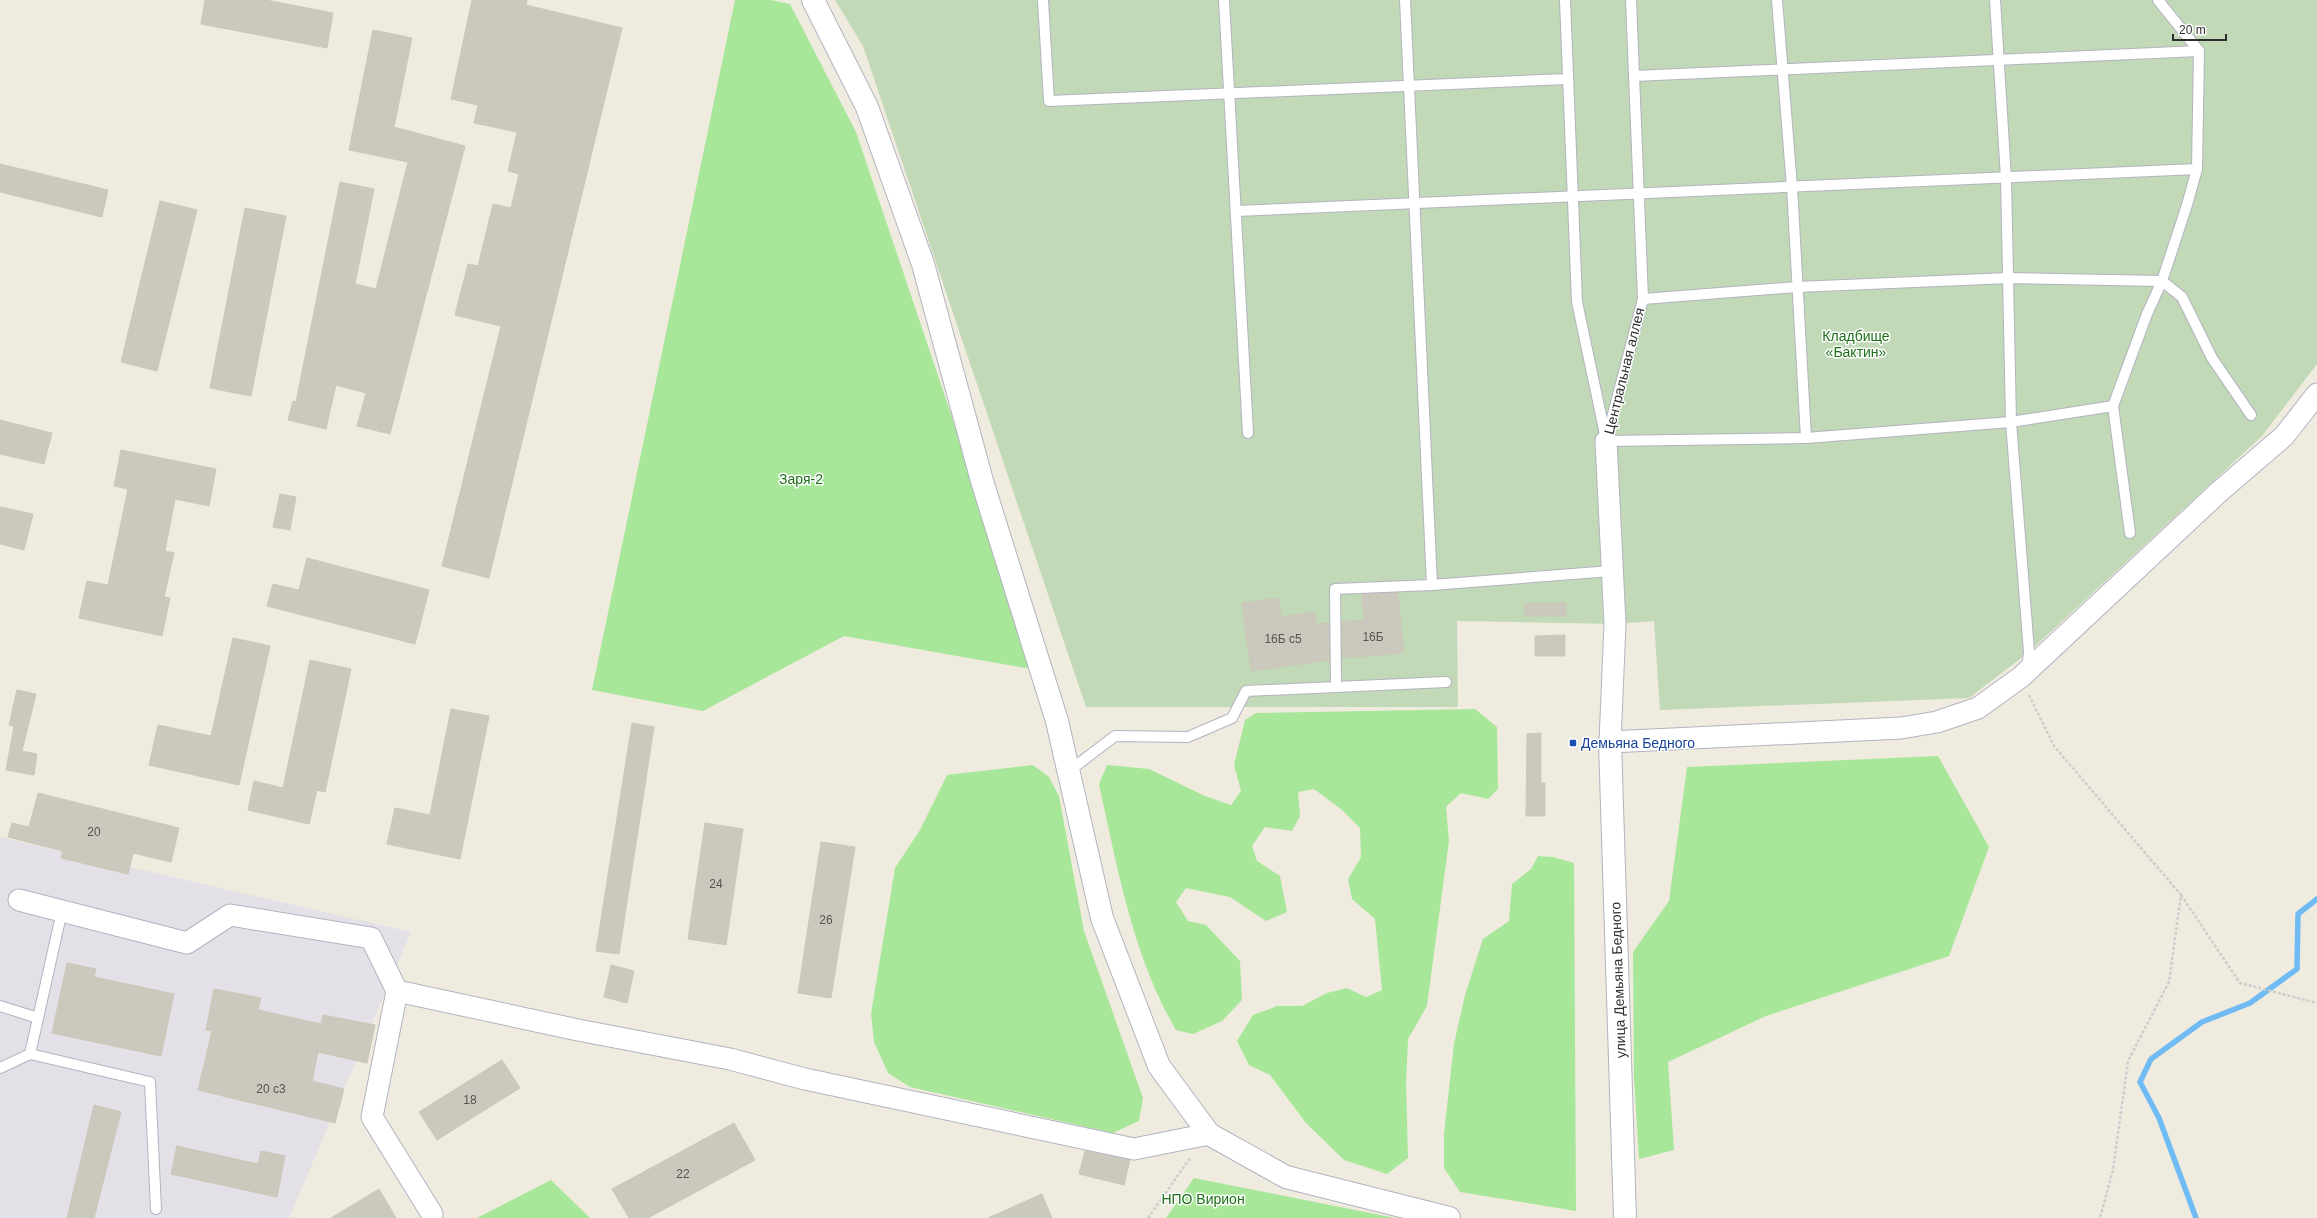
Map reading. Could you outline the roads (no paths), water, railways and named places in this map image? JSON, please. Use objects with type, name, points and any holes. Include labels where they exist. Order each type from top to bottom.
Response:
[{"type":"street","points":[[813,0],[867,107],[923,264],[982,481],[1057,721],[1102,918],[1158,1066],[1210,1134],[1286,1177],[1448,1218]]},
{"type":"street","points":[[1606,441],[1611,572],[1615,624],[1610,742],[1908,727],[1937,722],[1978,708],[2024,673],[2248,464],[2284,436],[2317,394]]},
{"type":"street","name":"улица Демьяна Бедного","points":[[1610,742],[1625,1218]]},
{"type":"street","points":[[19,900],[187,943],[230,915],[371,938],[397,991],[372,1117],[432,1214]]},
{"type":"street","points":[[397,991],[578,1030],[730,1059],[805,1079],[1134,1149],[1210,1134]]},
{"type":"lane","points":[[1043,0],[1049,101],[1568,79]]},
{"type":"lane","points":[[1224,0],[1248,433]]},
{"type":"lane","points":[[1405,0],[1432,586]]},
{"type":"lane","name":"Центральная аллея","points":[[1565,0],[1577,302],[1606,441]]},
{"type":"lane","name":"Центральная аллея","points":[[1606,441],[1643,299],[1631,0]]},
{"type":"lane","points":[[1777,0],[1781,70],[1792,187],[1806,438]]},
{"type":"lane","points":[[1995,0],[2006,178],[2011,422],[2029,652],[2024,673]]},
{"type":"lane","points":[[2130,533],[2113,406],[2147,314],[2162,281],[2197,169],[2199,51],[2158,0]]},
{"type":"lane","points":[[1634,76],[2199,51]]},
{"type":"lane","points":[[1236,211],[2197,169]]},
{"type":"lane","points":[[1643,299],[1797,286],[2009,278],[2162,281],[2182,297],[2212,358],[2250,415]]},
{"type":"lane","points":[[1606,441],[1806,438],[2011,422],[2113,406]]},
{"type":"lane","points":[[1336,687],[1335,588],[1432,586],[1611,572]]},
{"type":"lane","points":[[1069,771],[1114,736],[1188,737],[1232,718],[1246,691],[1446,682]]},
{"type":"lane","points":[[30,1054],[62,911]]},
{"type":"lane","points":[[0,1006],[38,1018]]},
{"type":"lane","points":[[0,1068],[30,1054],[150,1082],[156,1208]]},
{"type":"waterway","points":[[2196,1218],[2159,1118],[2140,1082],[2151,1059],[2202,1022],[2250,1003],[2297,969],[2298,914],[2317,899]]},
{"type":"place","name":"Демьяна Бедного","points":[[1573,743]]},
{"type":"park label","name":"Кладбище «Бактин»","points":[[1856,344]]},
{"type":"park label","name":"Заря-2","points":[[801,479]]},
{"type":"park label","name":"НПО Вирион","points":[[1203,1199]]}]
